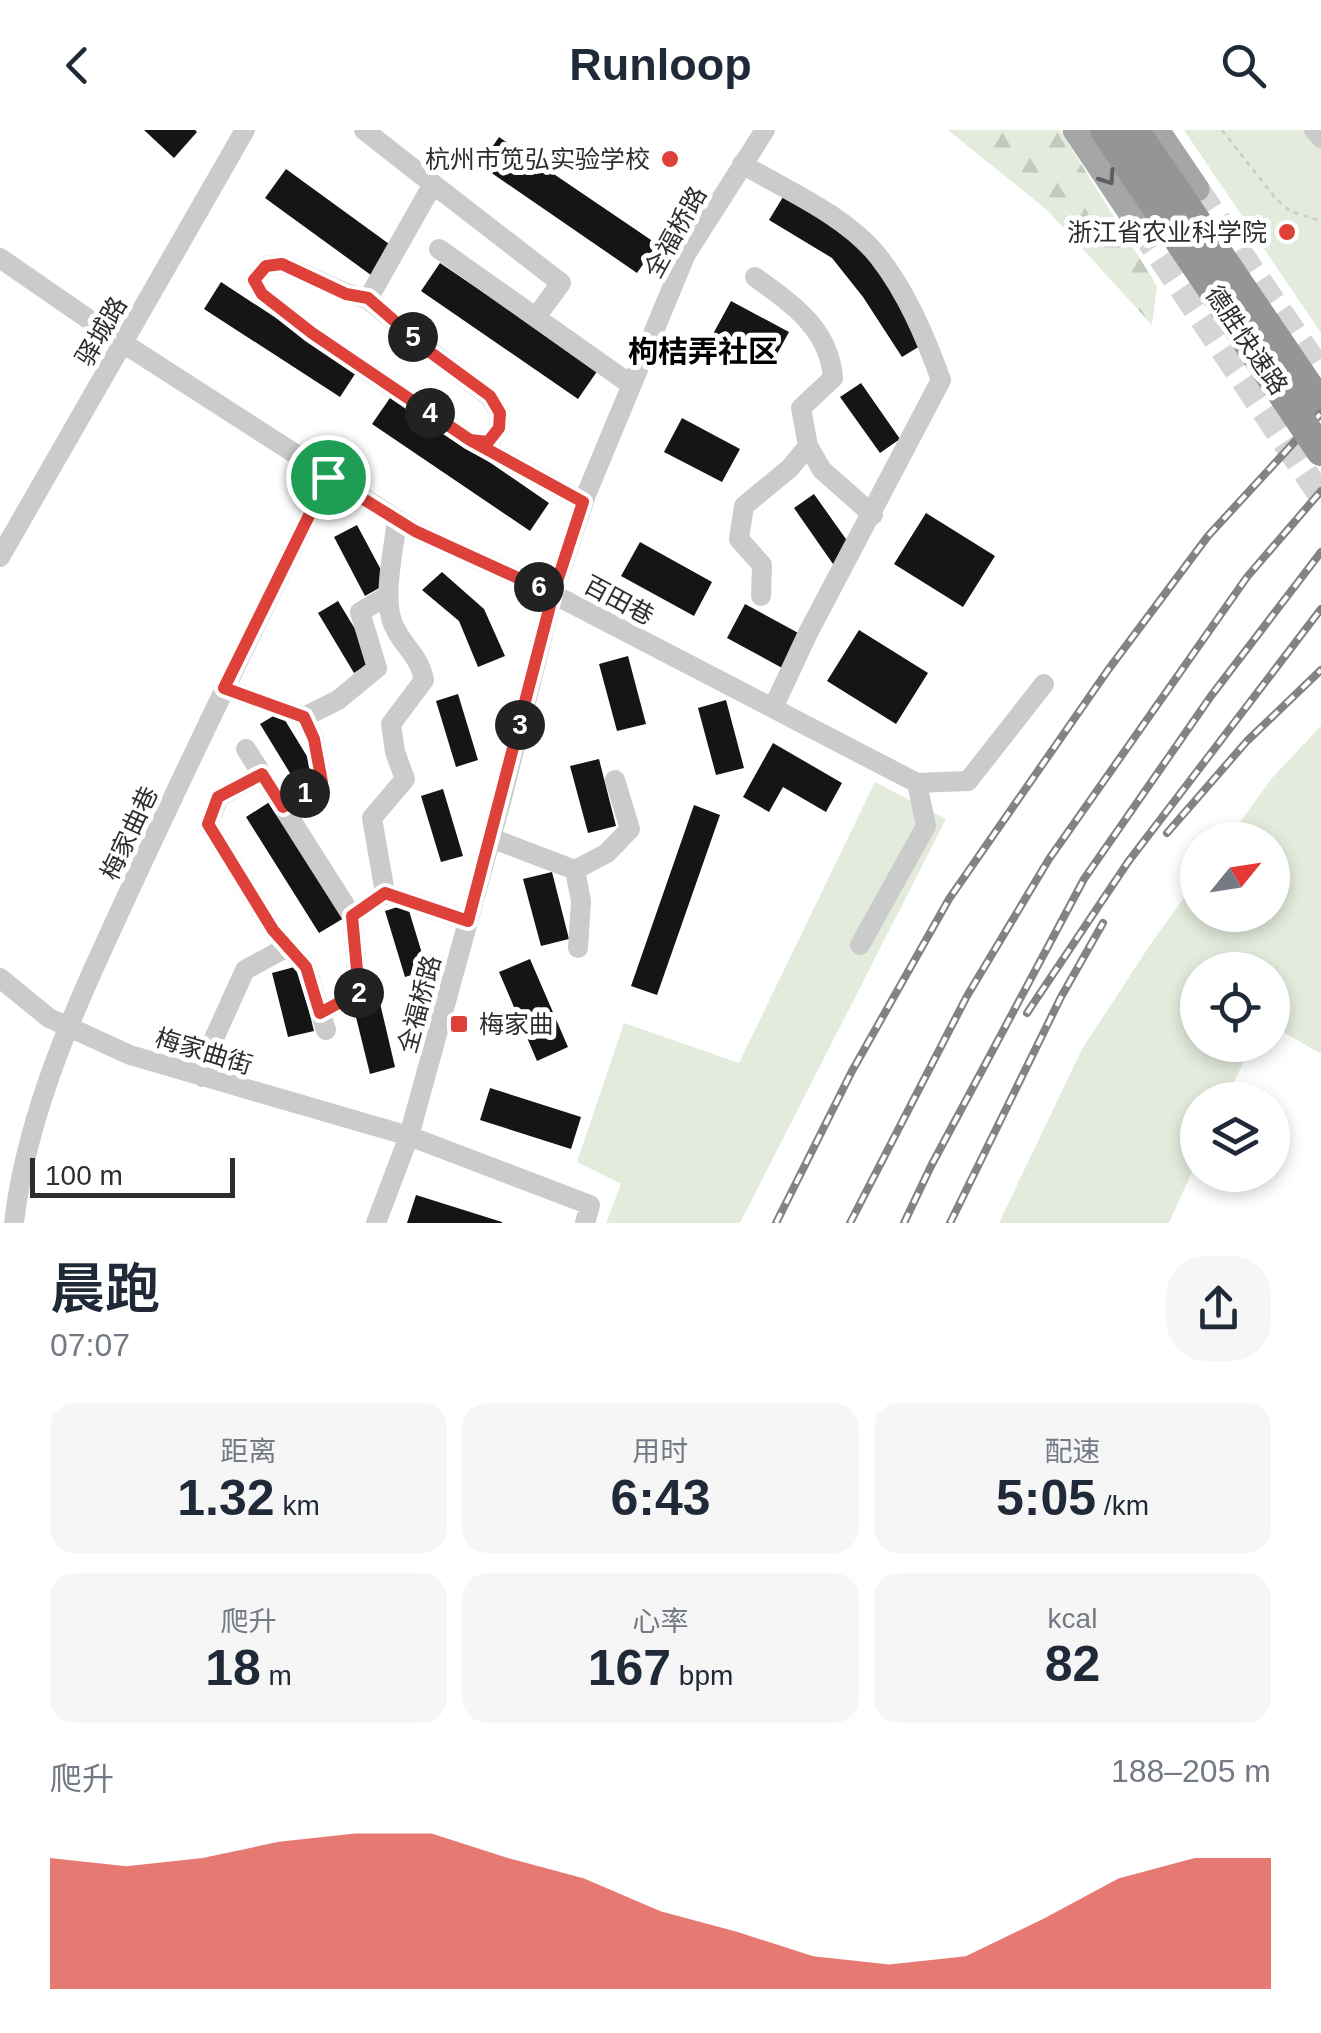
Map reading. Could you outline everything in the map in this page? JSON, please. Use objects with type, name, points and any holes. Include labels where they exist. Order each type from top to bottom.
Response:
[{"type":"highway","name":"德胜快速路","points":[[1105,130],[1321,452]]},
{"type":"highway","name":"德胜快速路","points":[[1134,130],[1321,405]]},
{"type":"main road","points":[[1076,130],[1140,227]]},
{"type":"main road","points":[[1157,130],[1197,189]]},
{"type":"street","name":"驿城路","points":[[0,557],[246,130]]},
{"type":"street","points":[[364,130],[561,283],[536,317]]},
{"type":"street","name":"全福桥路","points":[[376,1223],[409,1136],[553,594],[583,502],[686,254],[765,130]]},
{"type":"street","points":[[1314,130],[1321,138]]},
{"type":"street","points":[[742,164],[835,219],[876,254],[921,324],[941,380],[808,633],[773,708]]},
{"type":"street","points":[[368,298],[433,184]]},
{"type":"street","points":[[439,249],[630,384]]},
{"type":"street","name":"百田巷","points":[[0,258],[123,343],[397,519],[553,594],[917,783]]},
{"type":"street","points":[[470,440],[488,442],[499,428],[500,413],[490,396],[430,352],[368,298],[346,294],[282,264],[266,266],[254,280],[262,294],[312,333],[470,440],[583,502]]},
{"type":"street","points":[[755,277],[802,310],[832,357],[833,378],[801,408],[808,446],[822,470],[873,515]]},
{"type":"street","points":[[762,596],[762,565],[739,539],[744,506],[790,468],[808,446]]},
{"type":"street","name":"梅家曲巷","points":[[14,1223],[9,1186],[70,1028],[224,688],[328,477]]},
{"type":"street","points":[[385,893],[372,818],[404,779],[391,724],[424,680],[420,662],[393,626],[387,596],[397,519]]},
{"type":"street","points":[[304,717],[338,700],[377,668],[360,612],[387,596]]},
{"type":"street","points":[[860,945],[926,826],[917,783],[968,781],[1044,684]]},
{"type":"street","points":[[224,688],[304,717],[314,739],[322,782],[283,807]]},
{"type":"street","points":[[246,749],[262,774],[283,807],[352,916],[359,992],[323,1022],[306,967],[273,930],[208,824],[218,797],[262,774]]},
{"type":"street","points":[[491,838],[574,870],[607,852],[630,828],[615,780]]},
{"type":"street","points":[[574,870],[581,901],[578,948]]},
{"type":"street","points":[[352,916],[385,893]]},
{"type":"street","points":[[385,893],[468,921]]},
{"type":"street","points":[[202,1077],[206,1054],[245,970],[288,946]]},
{"type":"street","name":"梅家曲街","points":[[0,978],[50,1018],[130,1054],[409,1136],[590,1205],[585,1223]]},
{"type":"path","points":[[1222,130],[1276,199],[1290,210],[1321,221]]},
{"type":"green space","points":[[948,130],[1060,130],[1157,286],[1152,325],[1047,210]]},
{"type":"green space","name":"浙江省农业科学院","points":[[1184,130],[1308,130],[1321,146],[1321,333]]},
{"type":"green space","points":[[1321,726],[1321,1054],[1290,1036],[1290,952],[1180,952],[1180,1062],[1243,1062],[1234,1082],[1180,1082],[1183,1192],[1169,1223],[999,1223],[1082,1049],[1180,903],[1180,932],[1290,932],[1290,822],[1240,822],[1272,778]]},
{"type":"green space","points":[[875,782],[946,819],[740,1223],[606,1223],[621,1184],[577,1162],[624,1023],[739,1063]]},
{"type":"building","points":[[144,130],[195,130],[197,132],[174,158]]},
{"type":"building","points":[[499,137],[657,244],[637,273],[480,165]]},
{"type":"building","points":[[286,169],[396,249],[375,278],[265,198]]},
{"type":"building","points":[[786,192],[870,254],[925,343],[902,357],[832,258],[769,220]]},
{"type":"building","points":[[440,263],[598,370],[578,399],[421,291]]},
{"type":"building","points":[[221,282],[357,371],[340,397],[204,309]]},
{"type":"building","points":[[731,301],[789,332],[771,365],[713,334]]},
{"type":"building","points":[[861,383],[900,439],[880,453],[840,397]]},
{"type":"building","points":[[392,395],[549,503],[530,531],[372,424]]},
{"type":"building","points":[[682,418],[740,449],[722,482],[664,452]]},
{"type":"building","points":[[814,494],[853,549],[833,564],[794,508]]},
{"type":"building","points":[[926,513],[995,556],[963,607],[894,564]]},
{"type":"building","points":[[357,525],[388,583],[365,596],[334,537]]},
{"type":"building","points":[[640,542],[712,582],[694,616],[621,576]]},
{"type":"building","points":[[442,572],[484,609],[505,656],[478,667],[459,621],[422,590]]},
{"type":"building","points":[[338,601],[374,660],[354,673],[318,613]]},
{"type":"building","points":[[745,604],[802,635],[784,669],[727,638]]},
{"type":"building","points":[[859,630],[928,673],[896,724],[827,681]]},
{"type":"building","points":[[628,656],[646,724],[617,731],[599,664]]},
{"type":"building","points":[[458,694],[478,760],[456,767],[436,701]]},
{"type":"building","points":[[726,700],[744,768],[716,775],[698,708]]},
{"type":"building","points":[[280,712],[316,771],[296,783],[260,724]]},
{"type":"building","points":[[773,743],[842,783],[826,812],[783,787],[769,812],[743,797]]},
{"type":"building","points":[[599,759],[616,826],[588,833],[570,766]]},
{"type":"building","points":[[443,789],[463,856],[441,862],[421,796]]},
{"type":"building","points":[[271,801],[344,918],[319,933],[246,817]]},
{"type":"building","points":[[694,805],[720,815],[657,995],[631,986]]},
{"type":"building","points":[[552,872],[569,939],[541,946],[523,879]]},
{"type":"building","points":[[407,904],[427,970],[405,977],[385,911]]},
{"type":"building","points":[[530,959],[568,1047],[537,1061],[499,972]]},
{"type":"building","points":[[298,966],[314,1031],[288,1037],[272,973]]},
{"type":"building","points":[[380,1003],[395,1067],[370,1074],[354,1009]]},
{"type":"building","points":[[490,1088],[581,1117],[571,1149],[480,1120]]},
{"type":"building","points":[[416,1195],[502,1222],[502,1223],[407,1223]]},
{"type":"tunnel","points":[[1197,189],[1321,372]]},
{"type":"tunnel","points":[[1140,227],[1321,496]]},
{"type":"railway","points":[[776,1223],[852,1071],[949,899],[1108,670],[1208,536],[1321,413]]},
{"type":"railway","points":[[850,1223],[967,996],[1049,859],[1247,577],[1321,491]]},
{"type":"railway","points":[[904,1223],[1084,879],[1211,696],[1321,552]]},
{"type":"railway","points":[[1027,1013],[1128,862],[1321,609]]},
{"type":"railway","points":[[1167,833],[1247,741],[1321,670]]},
{"type":"railway","points":[[950,1223],[1061,997],[1103,923]]},
{"type":"place","name":"杭州市笕弘实验学校","points":[[670,159]]},
{"type":"place","name":"浙江省农业科学院","points":[[1287,232]]},
{"type":"place","name":"梅家曲","points":[[459,1024]]},
{"type":"district","name":"枸桔弄社区","points":[[703,352]]},
{"type":"route","points":[[328,477],[224,688],[304,717],[314,739],[322,782],[283,807],[262,774],[218,797],[208,824],[273,930],[306,967],[320,1013],[359,992],[352,916],[385,893],[468,921],[553,594],[583,502],[470,440],[312,333],[262,294],[254,280],[266,266],[282,264],[346,294],[368,298],[430,352],[490,396],[500,413],[499,428],[488,442],[470,440],[583,502],[553,594],[415,531],[328,477]]}]
